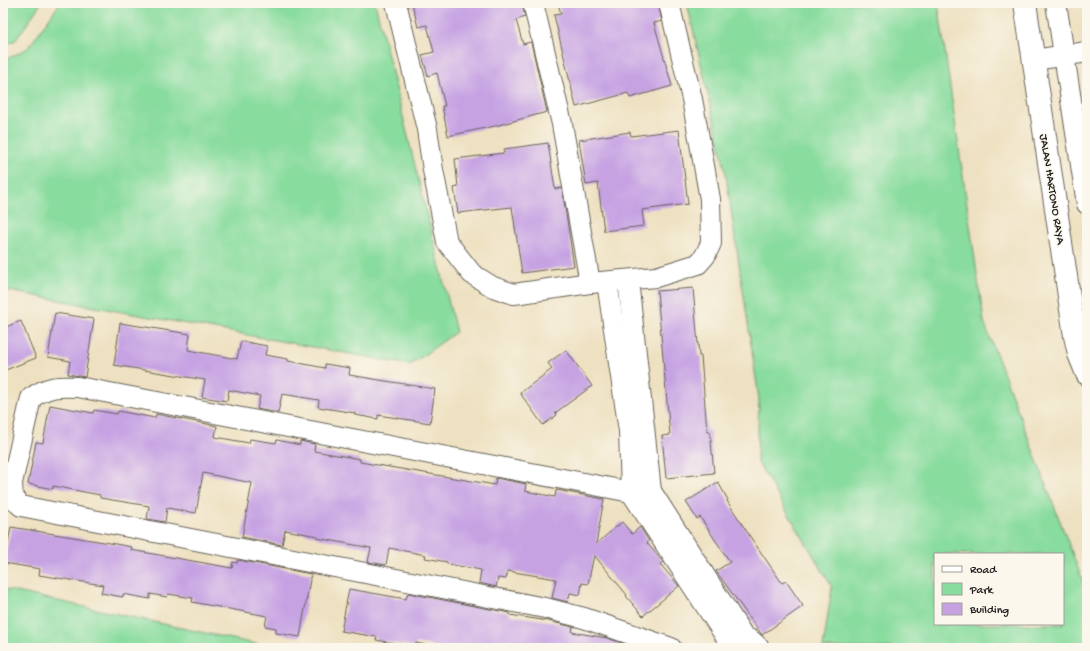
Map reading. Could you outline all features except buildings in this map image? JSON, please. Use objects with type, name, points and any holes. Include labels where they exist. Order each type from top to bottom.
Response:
[{"type":"street","points":[[396,3],[427,130],[447,242],[472,274],[503,292],[514,294],[599,282],[656,277],[698,264],[705,256],[711,243],[710,199],[692,99],[669,3]]},
{"type":"street","points":[[533,3],[599,282],[629,431],[631,492],[738,643]]},
{"type":"street","name":"JALAN HARTONO RAYA","points":[[1025,3],[1075,336],[1079,354],[1087,374]]},
{"type":"street","points":[[1056,3],[1087,204]]},
{"type":"street","points":[[1034,60],[1087,52]]},
{"type":"street","points":[[628,280],[651,491],[738,643]]},
{"type":"street","points":[[651,491],[631,492],[78,387],[56,386],[42,390],[31,398],[12,483],[13,498],[22,506],[545,608],[584,618],[671,648]]},
{"type":"green space","points":[[3,3],[41,3],[16,40],[3,46]]},
{"type":"green space","points":[[60,3],[375,3],[456,332],[410,365],[3,290],[3,61],[28,48]]},
{"type":"green space","points":[[687,3],[938,3],[984,322],[1087,592],[1087,648],[823,648],[832,587],[757,461],[759,399],[725,169]]},
{"type":"green space","points":[[3,589],[274,648],[3,648]]}]
